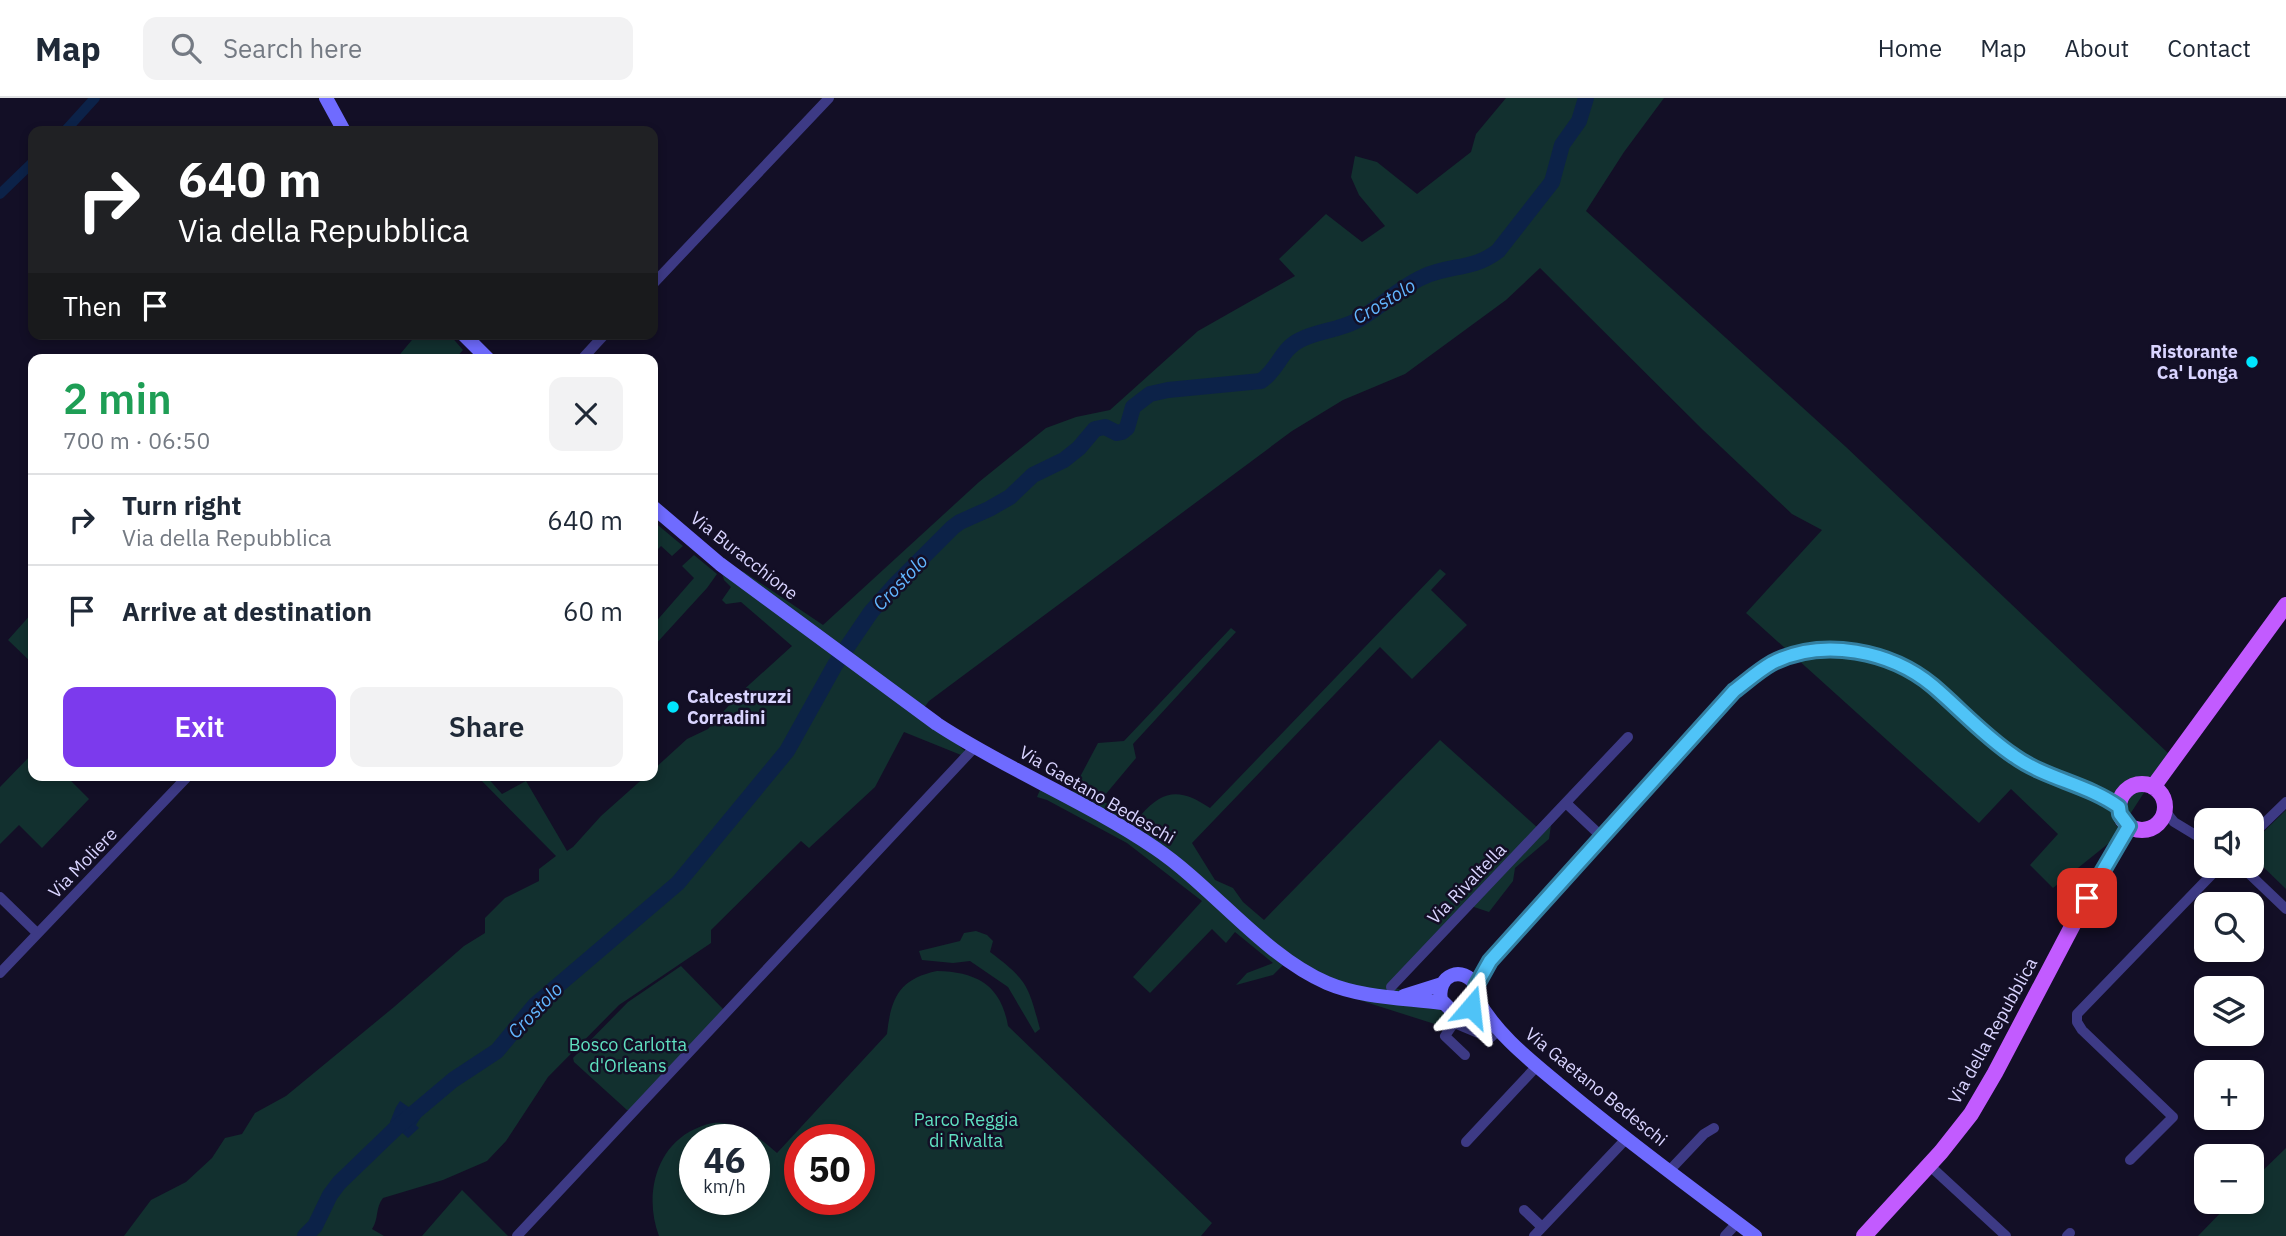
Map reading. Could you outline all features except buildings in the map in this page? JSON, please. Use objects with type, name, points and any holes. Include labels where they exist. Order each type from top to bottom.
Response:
[{"type":"main road","points":[[326,98],[341,126]]},
{"type":"main road","points":[[469,340],[483,354]]},
{"type":"main road","name":"Via Buracchione","points":[[658,511],[713,558],[813,633]]},
{"type":"main road","points":[[2153,787],[2286,605]]},
{"type":"main road","name":"Via Gaetano Bedeschi","points":[[813,633],[974,748],[1156,849],[1307,973],[1349,990],[1395,992],[1442,1003]]},
{"type":"main road","points":[[1490,961],[1463,975],[1451,976],[1442,984],[1442,1003],[1459,1017],[1471,1007],[1490,961],[1734,691],[1775,662],[1822,650],[1854,651],[1872,655],[1914,673],[2014,757],[2043,772],[2121,801]]},
{"type":"main road","points":[[2138,785],[2153,787],[2164,798],[2167,818],[2156,826],[2143,830],[2129,826],[2120,814],[2121,801],[2130,788],[2138,785]]},
{"type":"main road","name":"Via della Repubblica","points":[[1864,1236],[1960,1129],[1979,1101],[2080,911],[2129,826]]},
{"type":"main road","points":[[1463,975],[1473,981],[1476,993]]},
{"type":"main road","name":"Via Gaetano Bedeschi","points":[[1395,992],[1442,984]]},
{"type":"main road","name":"Via Gaetano Bedeschi","points":[[1476,993],[1497,1028],[1537,1066],[1626,1139],[1755,1236]]},
{"type":"main road","name":"Via Gaetano Bedeschi","points":[[1459,1017],[1497,1028]]},
{"type":"street","points":[[658,279],[829,98]]},
{"type":"street","points":[[587,354],[599,340]]},
{"type":"street","name":"Via Rivaltella","points":[[1395,992],[1628,737]]},
{"type":"street","points":[[517,1236],[974,748]]},
{"type":"street","name":"Via Moliere","points":[[0,973],[183,781]]},
{"type":"street","points":[[2264,823],[2286,802]]},
{"type":"street","points":[[1566,803],[1601,836]]},
{"type":"street","points":[[2167,818],[2194,834]]},
{"type":"street","points":[[2130,1160],[2173,1117],[2082,1030],[2077,1022],[2077,1014],[2208,878]]},
{"type":"street","points":[[2254,878],[2286,909]]},
{"type":"street","points":[[0,897],[37,933]]},
{"type":"street","points":[[1459,1017],[1445,1036],[1465,1055]]},
{"type":"street","points":[[1466,1142],[1505,1097],[1537,1066]]},
{"type":"street","name":"Via Gaetano Bedeschi","points":[[1669,1171],[1704,1134],[1714,1128]]},
{"type":"street","points":[[1534,1236],[1626,1139]]},
{"type":"street","points":[[1929,1165],[2006,1236]]},
{"type":"street","points":[[1524,1210],[1542,1227]]},
{"type":"street","points":[[1725,1236],[1737,1223]]},
{"type":"green space","points":[[1506,98],[1664,98],[1624,152],[1586,211],[1846,447],[2169,754],[2114,839],[2053,888],[2030,865],[2058,834],[2011,789],[1979,823],[1746,613],[1822,530],[1792,514],[1540,268],[1506,300],[1405,374],[1343,400],[1292,431],[929,701],[921,712],[965,751],[966,757],[904,732],[875,787],[809,848],[801,841],[711,930],[711,943],[619,1005],[548,1077],[506,1141],[487,1161],[443,1180],[383,1198],[372,1229],[384,1236],[124,1236],[151,1200],[186,1182],[212,1158],[225,1138],[242,1134],[255,1113],[286,1096],[464,946],[485,933],[485,918],[505,898],[539,881],[539,869],[556,856],[482,781],[490,781],[502,794],[526,781],[567,851],[640,781],[658,781],[658,765],[687,739],[708,729],[739,694],[792,646],[741,602],[726,604],[722,600],[731,587],[724,580],[720,564],[744,572],[823,625],[979,482],[1046,428],[1076,417],[1110,410],[1198,331],[1295,276],[1279,259],[1326,214],[1362,242],[1385,226],[1359,195],[1351,177],[1355,156],[1377,162],[1417,194],[1471,152],[1476,134]]},
{"type":"green space","points":[[412,340],[454,340],[463,350],[459,354],[400,354]]},
{"type":"green space","points":[[658,525],[683,546],[672,556],[661,546],[658,549]]},
{"type":"green space","points":[[694,555],[717,574],[658,642],[658,619],[694,578],[682,566]]},
{"type":"green space","points":[[1440,569],[1446,574],[1431,590],[1467,625],[1412,679],[1380,647],[1192,843],[1215,880],[1233,888],[1243,902],[1264,920],[1440,740],[1539,829],[1552,818],[1549,839],[1515,868],[1513,881],[1489,912],[1468,905],[1391,987],[1426,997],[1449,1018],[1441,1026],[1334,992],[1283,965],[1273,975],[1236,985],[1247,973],[1273,963],[1235,932],[1226,943],[1212,929],[1150,993],[1133,977],[1202,901],[1127,843],[1037,797],[1045,778],[1072,792],[1098,743],[1124,741],[1231,628],[1236,632],[1133,744],[1136,758],[1100,801],[1141,815],[1158,800],[1174,794],[1191,797],[1210,808]]},
{"type":"green space","points":[[28,618],[28,659],[8,640]]},
{"type":"green space","points":[[28,758],[28,781],[71,781],[89,799],[42,848],[19,825],[0,844],[0,787]]},
{"type":"green space","points":[[2286,810],[2286,889],[2264,868],[2264,831]]},
{"type":"green space","points":[[976,931],[987,935],[993,941],[990,952],[1019,977],[1029,992],[1040,1029],[1035,1033],[1008,987],[970,961],[953,963],[922,960],[919,951],[960,941],[964,933]]},
{"type":"green space","name":"Bosco Carlotta d'Orleans","points":[[681,966],[724,1010],[631,1110],[627,1110],[574,1062],[573,1058],[628,1002]]},
{"type":"green space","name":"Parco Reggia di Rivalta","points":[[937,971],[964,974],[985,983],[1000,1000],[1008,1026],[1212,1223],[1201,1236],[659,1236],[653,1205],[656,1175],[662,1160],[679,1139],[679,1215],[770,1215],[770,1147],[777,1153],[784,1145],[784,1215],[875,1215],[875,1124],[804,1124],[887,1034],[895,1000],[899,992],[914,979]]},
{"type":"green space","points":[[2286,1148],[2286,1236],[2198,1236],[2219,1214],[2264,1214],[2264,1169]]},
{"type":"green space","points":[[462,1190],[508,1236],[422,1236]]},
{"type":"water","points":[[400,1101],[410,1108],[421,1107],[421,1117],[416,1125],[419,1128],[408,1138],[390,1122]]},
{"type":"waterway","points":[[70,126],[95,98]]},
{"type":"waterway","name":"Crostolo","points":[[305,1236],[315,1226],[339,1183],[396,1128],[453,1080],[497,1051],[535,1005],[678,883],[787,751],[835,665],[871,612],[953,527],[1010,497],[1033,475],[1064,460],[1079,448],[1095,429],[1105,427],[1117,433],[1122,432],[1127,428],[1133,407],[1150,394],[1261,381],[1288,349],[1300,340],[1356,321],[1423,277],[1479,262],[1498,251],[1552,182],[1562,145],[1579,121],[1586,98]]},
{"type":"waterway","points":[[0,194],[28,167]]},
{"type":"place","name":"Ristorante Ca' Longa","points":[[2252,362]]},
{"type":"place","name":"Calcestruzzi Corradini","points":[[673,707]]},
{"type":"route","points":[[1471,1007],[1477,999],[1476,986],[1490,961],[1734,691],[1775,662],[1822,650],[1854,651],[1899,665],[1931,685],[2014,757],[2033,768],[2096,793],[2119,807],[2120,814],[2129,826],[2087,898]]}]
